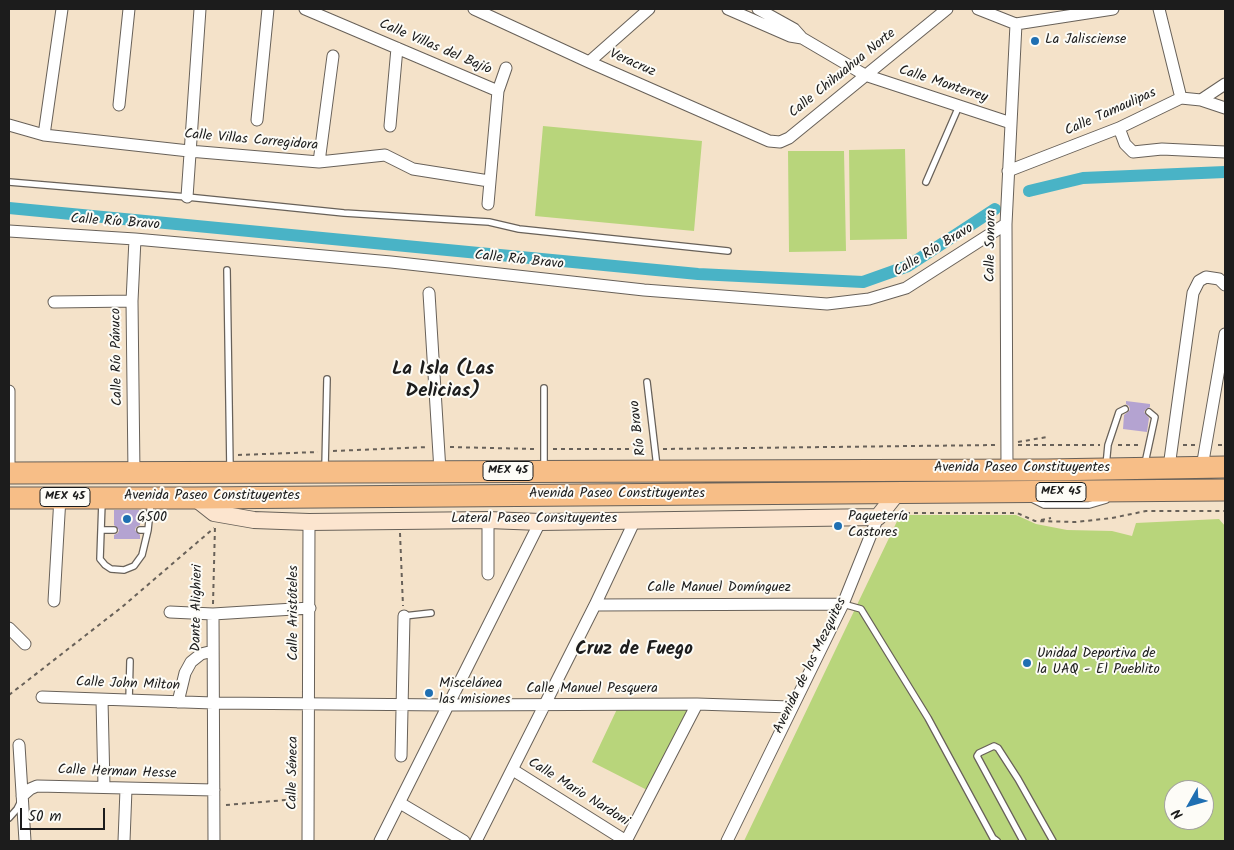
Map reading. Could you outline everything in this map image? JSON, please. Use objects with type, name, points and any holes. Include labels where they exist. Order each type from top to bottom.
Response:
[{"type":"highway","name":"Avenida Paseo Constituyentes","points":[[9,473],[134,473],[230,464],[325,462],[440,471],[1225,467]]},
{"type":"highway","name":"Avenida Paseo Constituyentes","points":[[9,498],[195,498],[890,508],[1019,492],[1225,490]]},
{"type":"street","points":[[44,134],[62,9]]},
{"type":"street","points":[[120,105],[129,9]]},
{"type":"street","points":[[187,197],[200,9]]},
{"type":"street","points":[[257,120],[268,9]]},
{"type":"street","name":"Calle Villas del Bajío","points":[[305,9],[498,91]]},
{"type":"street","name":"Veracruz","points":[[474,9],[769,141],[780,142]]},
{"type":"street","points":[[589,62],[649,9]]},
{"type":"street","points":[[728,9],[790,36],[802,38]]},
{"type":"street","points":[[758,9],[794,29],[802,38]]},
{"type":"street","name":"Calle Chihuahua Norte","points":[[780,142],[790,138],[947,9]]},
{"type":"street","points":[[978,9],[1016,24],[1095,10],[1113,9]]},
{"type":"street","points":[[1159,9],[1180,98],[1201,100],[1225,108]]},
{"type":"street","name":"Calle Sonora","points":[[1008,469],[1006,219],[1016,24]]},
{"type":"street","name":"Calle Monterrey","points":[[802,38],[865,75],[1011,123]]},
{"type":"street","points":[[390,126],[397,48]]},
{"type":"street","points":[[319,162],[333,56]]},
{"type":"street","points":[[488,204],[498,91],[506,68]]},
{"type":"street","points":[[1201,100],[1225,84]]},
{"type":"street","name":"Calle Tamaulipas","points":[[1008,176],[1119,128],[1180,98]]},
{"type":"street","name":"Calle Villas Corregidora","points":[[9,125],[44,134],[189,151],[319,162],[385,155],[413,168],[489,182]]},
{"type":"street","points":[[1119,128],[1125,144],[1133,152],[1162,149],[1225,152]]},
{"type":"street","name":"Calle Río Bravo","points":[[9,231],[391,262],[644,290],[827,304],[869,299],[906,288],[1006,219]]},
{"type":"street","name":"Calle Río Pánuco","points":[[134,473],[132,301],[135,240]]},
{"type":"street","points":[[1169,467],[1192,293],[1199,281],[1206,277],[1219,279],[1225,286]]},
{"type":"street","points":[[429,293],[437,447],[440,471]]},
{"type":"street","points":[[54,302],[132,301]]},
{"type":"street","points":[[1202,467],[1225,334]]},
{"type":"street","points":[[9,391],[9,473]]},
{"type":"street","points":[[54,601],[60,497]]},
{"type":"street","name":"Lateral Paseo Consituyentes","points":[[195,498],[214,520],[309,522],[635,520],[890,508]]},
{"type":"street","name":"Avenida de los Mezquites","points":[[728,841],[791,707],[890,508]]},
{"type":"street","points":[[488,520],[488,574]]},
{"type":"street","points":[[476,841],[595,605],[635,520]]},
{"type":"street","name":"Calle Aristóteles","points":[[309,522],[310,704]]},
{"type":"street","points":[[380,841],[540,522]]},
{"type":"street","name":"Calle Manuel Domínguez","points":[[595,605],[842,604]]},
{"type":"street","points":[[170,612],[213,614],[310,608]]},
{"type":"street","name":"Dante Alighieri","points":[[213,614],[214,841]]},
{"type":"street","points":[[401,756],[404,616]]},
{"type":"street","points":[[9,628],[25,644]]},
{"type":"street","points":[[178,702],[185,673],[191,662],[201,654],[213,651]]},
{"type":"street","name":"Calle John Milton","points":[[42,697],[212,703]]},
{"type":"street","points":[[102,700],[104,786]]},
{"type":"street","name":"Calle Manuel Pesquera","points":[[212,703],[448,705],[697,704],[791,707]]},
{"type":"street","name":"Calle Séneca","points":[[308,841],[310,704]]},
{"type":"street","points":[[626,841],[697,704]]},
{"type":"street","points":[[19,745],[25,841]]},
{"type":"street","name":"Calle Mario Nardoni","points":[[513,770],[626,841]]},
{"type":"street","name":"Calle Herman Hesse","points":[[22,796],[37,786],[104,786],[126,789],[214,790]]},
{"type":"street","points":[[124,841],[126,789]]},
{"type":"street","points":[[400,803],[464,841]]},
{"type":"lane","points":[[926,182],[959,106]]},
{"type":"lane","points":[[9,182],[344,213],[489,222],[519,229],[728,251]]},
{"type":"lane","points":[[227,270],[230,464]]},
{"type":"lane","points":[[325,462],[327,379]]},
{"type":"lane","name":"Río Bravo","points":[[647,382],[657,470]]},
{"type":"lane","points":[[544,388],[544,471]]},
{"type":"lane","points":[[1106,469],[1108,445],[1118,412],[1125,409]]},
{"type":"lane","points":[[1145,468],[1155,417],[1149,412]]},
{"type":"lane","points":[[102,497],[100,559],[111,569],[124,570],[134,566],[142,555],[148,530],[152,498]]},
{"type":"lane","points":[[100,530],[114,530]]},
{"type":"lane","points":[[140,530],[148,530]]},
{"type":"lane","points":[[842,604],[861,609],[928,718],[993,838],[997,841]]},
{"type":"lane","points":[[404,616],[431,613]]},
{"type":"lane","points":[[129,701],[130,661]]},
{"type":"lane","points":[[1023,841],[977,756],[979,753],[994,746],[998,748],[1018,779],[1053,841]]},
{"type":"lane","points":[[9,818],[17,809],[22,796]]},
{"type":"path","points":[[1007,444],[1047,437]]},
{"type":"path","points":[[230,464],[325,462],[437,447],[654,449],[1007,444],[1148,445]]},
{"type":"path","points":[[1172,445],[1225,445]]},
{"type":"path","points":[[890,508],[1017,513],[1035,521],[1076,522],[1112,518],[1146,511],[1225,511]]},
{"type":"path","points":[[1035,521],[1051,518]]},
{"type":"path","points":[[9,696],[122,607],[214,520]]},
{"type":"path","name":"Dante Alighieri","points":[[213,614],[214,520]]},
{"type":"path","points":[[400,521],[404,616]]},
{"type":"path","points":[[213,806],[308,798]]},
{"type":"green space","points":[[543,126],[702,141],[694,231],[535,216]]},
{"type":"green space","points":[[905,149],[907,239],[850,240],[849,150]]},
{"type":"green space","points":[[788,151],[844,151],[846,251],[789,252]]},
{"type":"green space","name":"Unidad Deportiva de la UAQ - El Pueblito","points":[[900,515],[1016,515],[1036,524],[1067,530],[1112,531],[1132,536],[1136,523],[1219,519],[1225,526],[1225,841],[744,841]]},
{"type":"green space","points":[[618,707],[691,707],[649,791],[592,762]]},
{"type":"building","points":[[1126,401],[1150,404],[1150,407],[1144,412],[1149,418],[1147,432],[1123,429],[1124,415],[1130,410]]},
{"type":"building","name":"G500","points":[[114,510],[139,510],[140,525],[135,530],[140,535],[140,539],[114,539],[114,535],[119,530],[114,525]]},
{"type":"waterway","points":[[1029,191],[1083,178],[1225,172]]},
{"type":"waterway","points":[[9,208],[698,274],[863,282],[908,266],[995,209]]},
{"type":"place","name":"La Jalisciense","points":[[1035,41]]},
{"type":"place","name":"G500","points":[[127,519]]},
{"type":"place","name":"Paquetería Castores","points":[[838,526]]},
{"type":"place","name":"Unidad Deportiva de la UAQ - El Pueblito","points":[[1027,663]]},
{"type":"place","name":"Miscelánea las misiones","points":[[429,693]]},
{"type":"district","name":"La Isla (Las Delicias)","points":[[443,382]]},
{"type":"district","name":"Cruz de Fuego","points":[[634,651]]}]
